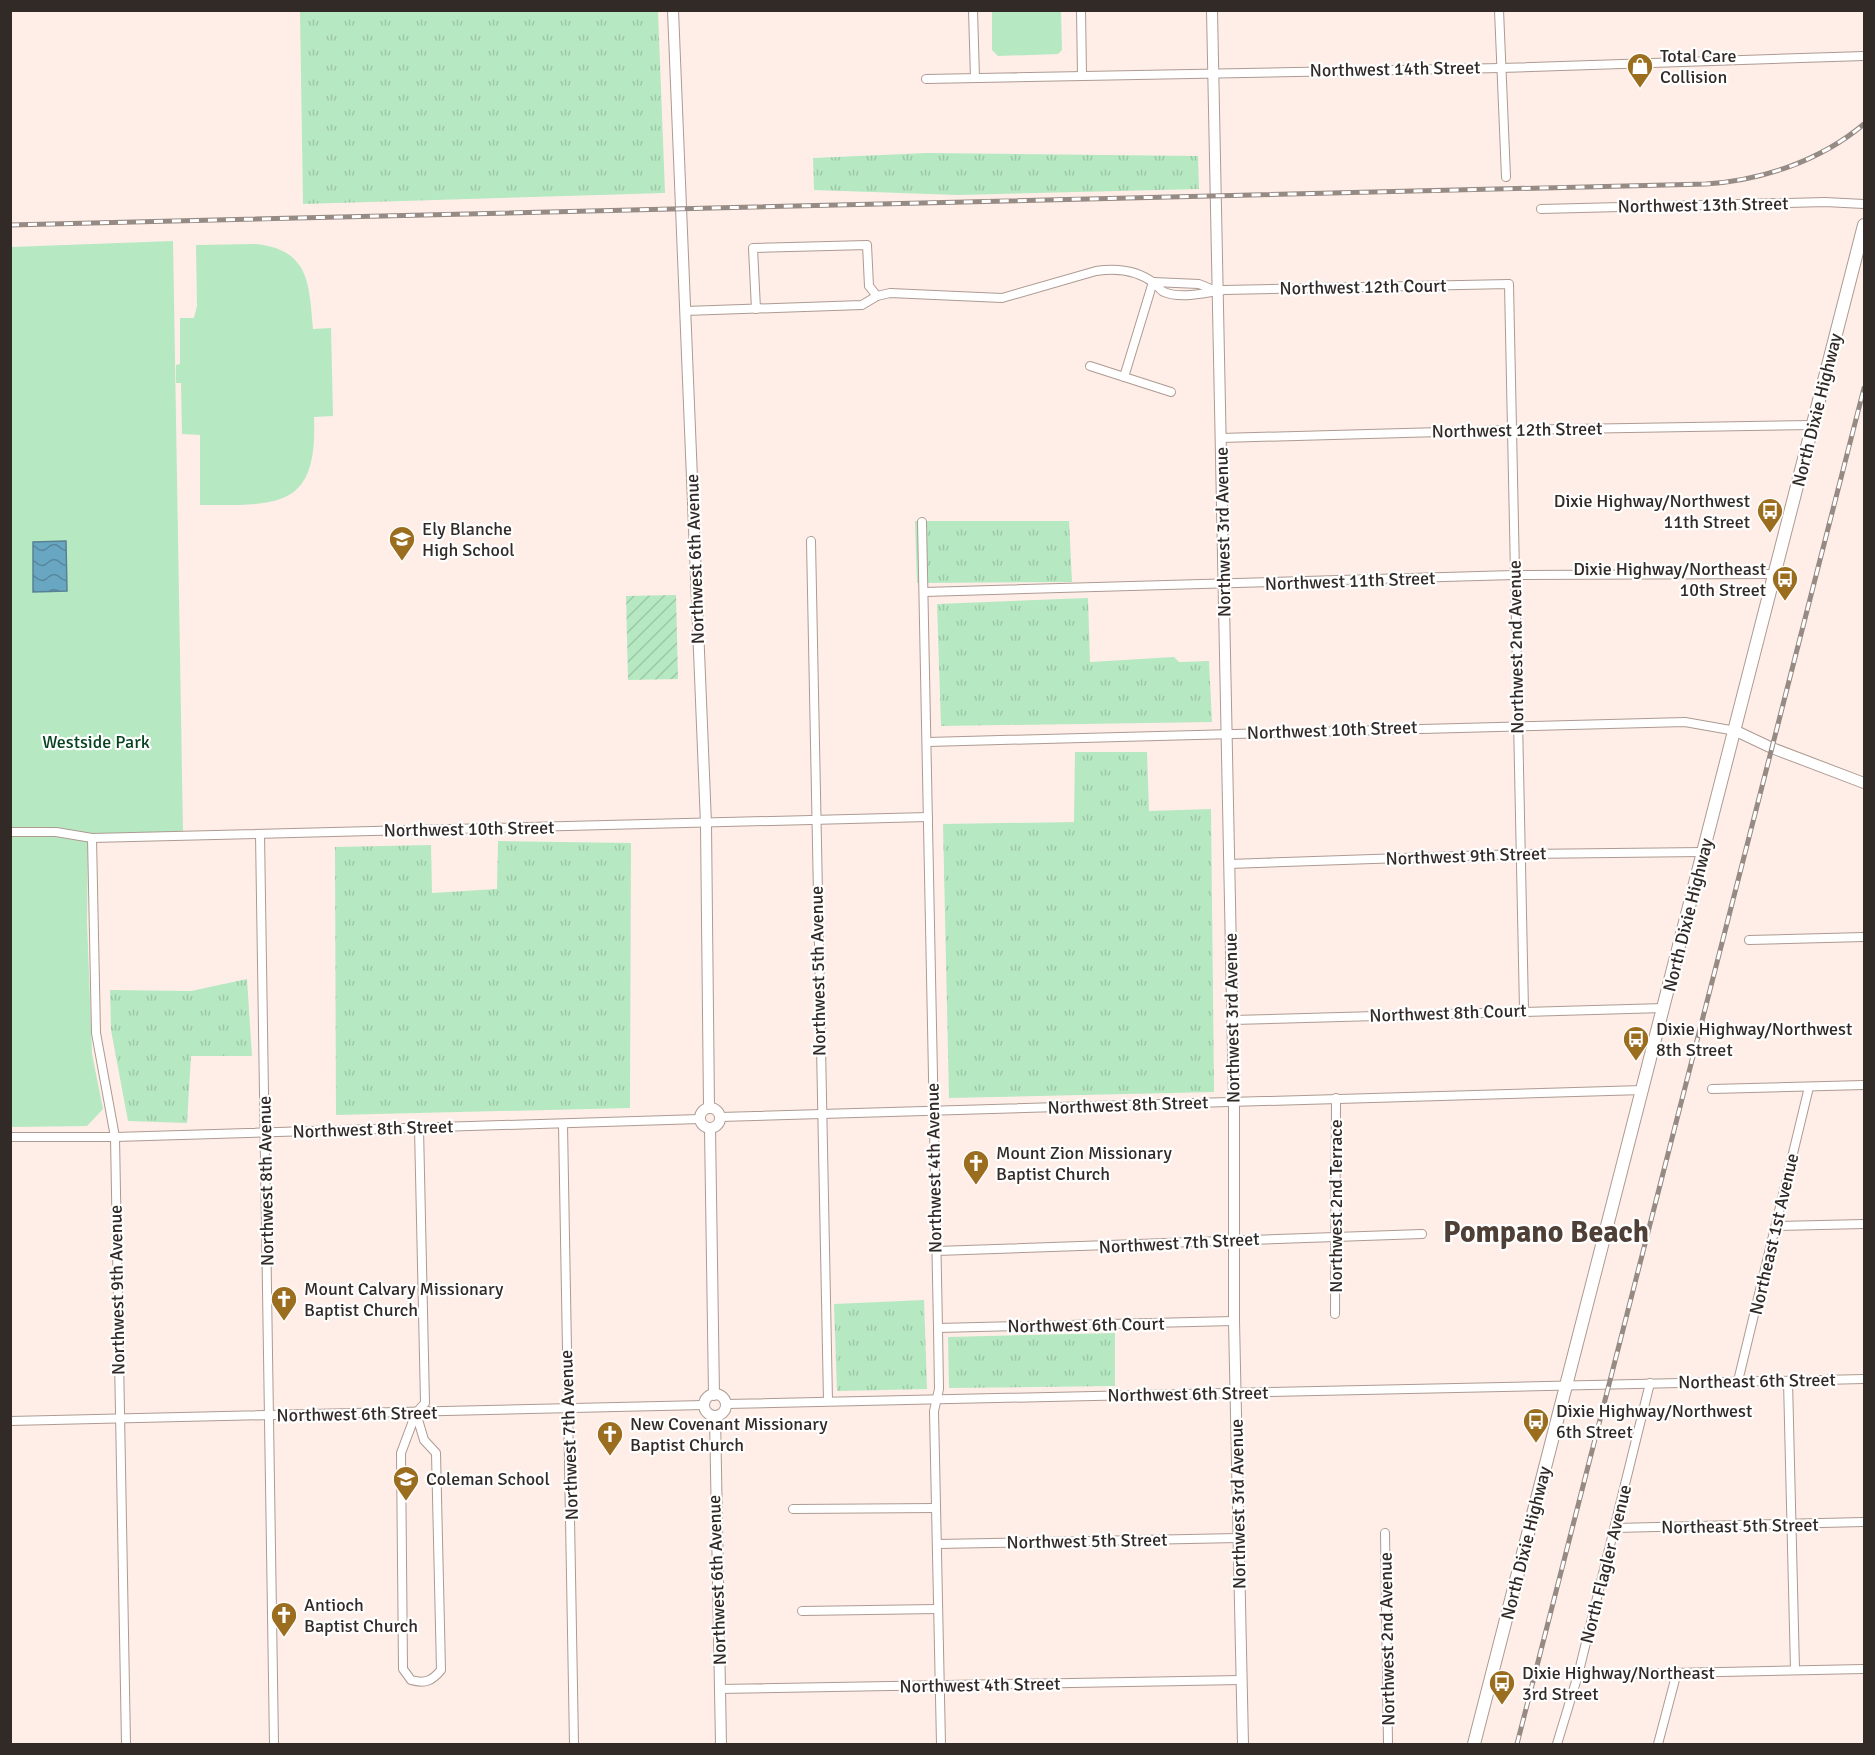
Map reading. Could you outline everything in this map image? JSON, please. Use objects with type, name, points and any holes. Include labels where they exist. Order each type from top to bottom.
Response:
[{"type":"main road","name":"North Dixie Highway","points":[[1474,1744],[1736,731],[1864,225]]},
{"type":"street","name":"Northwest 6th Avenue","points":[[673,10],[706,824],[710,1107]]},
{"type":"street","points":[[973,10],[975,78]]},
{"type":"street","points":[[1081,10],[1082,75]]},
{"type":"street","name":"Northwest 3rd Avenue","points":[[1212,10],[1234,1101],[1234,1321],[1243,1744]]},
{"type":"street","points":[[1499,10],[1506,177]]},
{"type":"street","name":"Northwest 14th Street","points":[[926,79],[1502,68],[1864,56]]},
{"type":"street","name":"Northwest 13th Street","points":[[1541,209],[1825,202],[1864,204]]},
{"type":"street","points":[[756,309],[753,248],[867,245],[869,286],[877,296]]},
{"type":"street","points":[[685,311],[862,305],[877,296],[890,293],[1002,298],[1096,271],[1112,269],[1124,270],[1153,282],[1163,292],[1177,295],[1216,291]]},
{"type":"street","points":[[1124,377],[1153,282]]},
{"type":"street","name":"Northwest 12th Court","points":[[1216,291],[1509,284]]},
{"type":"street","name":"Northwest 2nd Avenue","points":[[1509,284],[1524,1011]]},
{"type":"street","points":[[1090,366],[1171,392]]},
{"type":"street","name":"Northwest 12th Street","points":[[1221,438],[1813,425]]},
{"type":"street","name":"Northwest 4th Avenue","points":[[922,522],[938,1328],[937,1399],[934,1411],[941,1744]]},
{"type":"street","name":"Northwest 5th Avenue","points":[[811,541],[828,1401]]},
{"type":"street","name":"Northwest 11th Street","points":[[924,592],[1514,575],[1775,574]]},
{"type":"street","name":"Northwest 10th Street","points":[[928,742],[1685,722],[1736,731]]},
{"type":"street","points":[[1736,731],[1821,768],[1864,783]]},
{"type":"street","name":"Northwest 10th Street","points":[[10,832],[56,832],[92,838],[928,817]]},
{"type":"street","name":"Northwest 8th Avenue","points":[[260,834],[271,1416],[274,1744]]},
{"type":"street","name":"Northwest 9th Avenue","points":[[92,838],[96,1033],[115,1137],[126,1744]]},
{"type":"street","name":"Northwest 9th Street","points":[[1229,864],[1520,854],[1704,852]]},
{"type":"street","points":[[1749,940],[1864,937]]},
{"type":"street","name":"Northwest 8th Court","points":[[1232,1020],[1664,1008]]},
{"type":"street","points":[[1712,1089],[1864,1085]]},
{"type":"street","name":"Northeast 1st Avenue","points":[[1738,1381],[1809,1086]]},
{"type":"street","name":"Northwest 8th Street","points":[[720,1117],[933,1113],[1234,1101],[1643,1090]]},
{"type":"street","name":"Northwest 2nd Terrace","points":[[1335,1314],[1336,1098]]},
{"type":"street","points":[[710,1107],[716,1109],[720,1117],[716,1126],[710,1128],[703,1125],[700,1119],[703,1110],[710,1107]]},
{"type":"street","name":"Northwest 8th Street","points":[[10,1137],[115,1137],[564,1125],[700,1119]]},
{"type":"street","name":"Northwest 7th Avenue","points":[[564,1125],[574,1744]]},
{"type":"street","points":[[416,1413],[424,1440],[436,1453],[441,1670],[434,1679],[423,1683],[411,1680],[403,1669],[401,1453],[416,1413],[425,1403],[419,1128]]},
{"type":"street","points":[[710,1128],[714,1395]]},
{"type":"street","points":[[1776,1226],[1864,1224]]},
{"type":"street","name":"Northwest 7th Street","points":[[936,1251],[1234,1243],[1247,1239],[1422,1234]]},
{"type":"street","name":"Northwest 6th Court","points":[[938,1328],[1234,1321]]},
{"type":"street","name":"Northeast 6th Street","points":[[1650,1383],[1864,1379]]},
{"type":"street","points":[[1788,1381],[1795,1671]]},
{"type":"street","name":"Northwest 6th Street","points":[[726,1404],[1567,1383],[1650,1383]]},
{"type":"street","name":"North Flagler Avenue","points":[[1557,1744],[1578,1675],[1616,1528],[1650,1383]]},
{"type":"street","points":[[714,1395],[720,1396],[726,1404],[722,1414],[715,1416],[706,1412],[704,1405],[708,1397],[714,1395]]},
{"type":"street","name":"Northwest 6th Street","points":[[10,1420],[704,1405]]},
{"type":"street","name":"Northwest 6th Avenue","points":[[715,1416],[718,1689],[721,1744]]},
{"type":"street","points":[[793,1509],[936,1508]]},
{"type":"street","name":"Northeast 5th Street","points":[[1616,1528],[1864,1522]]},
{"type":"street","name":"Northwest 2nd Avenue","points":[[1385,1533],[1388,1744]]},
{"type":"street","name":"Northwest 5th Street","points":[[937,1544],[1238,1538]]},
{"type":"street","points":[[802,1611],[938,1609]]},
{"type":"street","points":[[1578,1675],[1864,1669]]},
{"type":"street","points":[[1658,1744],[1677,1672]]},
{"type":"street","name":"Northwest 4th Street","points":[[718,1689],[1241,1680]]},
{"type":"green space","points":[[300,11],[658,11],[665,193],[303,204]]},
{"type":"green space","points":[[992,11],[1061,11],[1062,50],[1058,54],[998,56],[992,50]]},
{"type":"green space","points":[[927,153],[1198,156],[1199,189],[958,195],[814,190],[813,158]]},
{"type":"green space","name":"Westside Park","points":[[173,241],[183,833],[88,835],[87,922],[92,1054],[103,1109],[87,1126],[11,1127],[11,247]]},
{"type":"green space","points":[[256,244],[287,253],[297,262],[307,284],[313,329],[331,328],[333,416],[314,417],[313,447],[309,470],[300,486],[288,496],[271,502],[200,505],[200,435],[182,434],[181,383],[176,383],[176,365],[180,364],[180,318],[194,318],[197,306],[196,245]]},
{"type":"green space","points":[[915,521],[1069,521],[1072,582],[917,583]]},
{"type":"green space","points":[[676,595],[678,679],[628,680],[626,596]]},
{"type":"green space","points":[[1088,598],[1090,662],[1174,657],[1179,662],[1209,661],[1212,722],[941,726],[937,604]]},
{"type":"green space","points":[[1075,752],[1147,752],[1149,811],[1211,809],[1214,1092],[949,1098],[943,824],[1074,822]]},
{"type":"green space","points":[[498,841],[631,843],[630,1108],[336,1115],[335,847],[431,845],[432,893],[497,889]]},
{"type":"green space","points":[[247,979],[252,1056],[191,1056],[187,1123],[128,1121],[111,1030],[110,990],[191,991]]},
{"type":"green space","points":[[924,1300],[927,1389],[837,1391],[834,1304]]},
{"type":"green space","points":[[1115,1333],[1115,1386],[949,1388],[948,1337]]},
{"type":"water","points":[[66,541],[67,591],[33,592],[33,542]]},
{"type":"railway","points":[[10,225],[1706,184],[1749,178],[1790,166],[1829,148],[1864,124]]},
{"type":"railway","points":[[1517,1744],[1864,388]]},
{"type":"place","name":"Total Care Collision","points":[[1640,89]]},
{"type":"place","name":"Dixie Highway/Northwest 11th Street","points":[[1770,534]]},
{"type":"place","name":"Ely Blanche High School","points":[[402,562]]},
{"type":"place","name":"Dixie Highway/Northeast 10th Street","points":[[1785,602]]},
{"type":"place","name":"Dixie Highway/Northwest 8th Street","points":[[1636,1062]]},
{"type":"place","name":"Mount Zion Missionary Baptist Church","points":[[976,1186]]},
{"type":"place","name":"Mount Calvary Missionary Baptist Church","points":[[284,1322]]},
{"type":"place","name":"Dixie Highway/Northwest 6th Street","points":[[1536,1444]]},
{"type":"place","name":"New Covenant Missionary Baptist Church","points":[[610,1457]]},
{"type":"place","name":"Coleman School","points":[[406,1502]]},
{"type":"place","name":"Antioch Baptist Church","points":[[284,1638]]},
{"type":"place","name":"Dixie Highway/Northeast 3rd Street","points":[[1502,1706]]},
{"type":"district","name":"Pompano Beach","points":[[1546,1232]]}]
